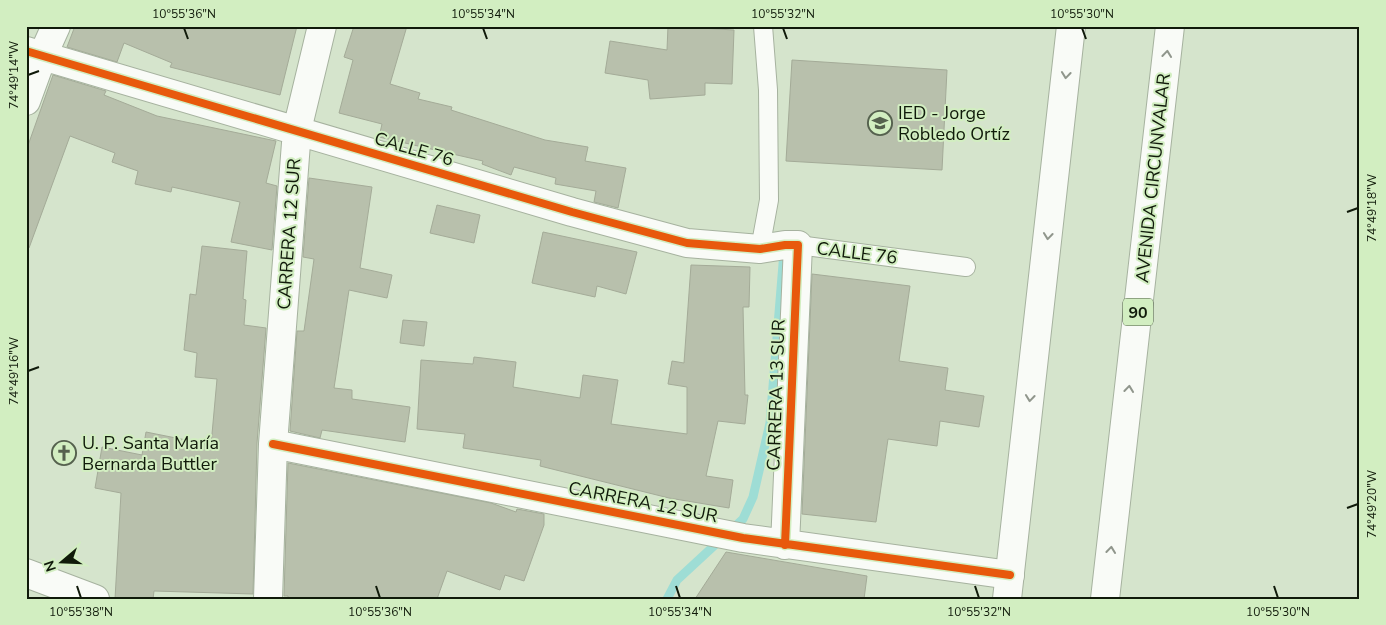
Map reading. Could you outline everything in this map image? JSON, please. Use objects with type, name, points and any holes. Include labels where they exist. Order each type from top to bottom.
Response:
[{"type":"main road","points":[[26,101],[34,54],[56,26]]},
{"type":"main road","name":"CARRERA 12 SUR","points":[[268,599],[273,444],[297,130],[322,26]]},
{"type":"main road","points":[[1008,587],[1071,26]]},
{"type":"main road","name":"AVENIDA CIRCUNVALAR","points":[[1105,599],[1170,26]]},
{"type":"main road","name":"CALLE 76","points":[[34,54],[572,212],[687,243],[760,250],[785,245],[798,246]]},
{"type":"main road","name":"CARRERA 13 SUR","points":[[785,545],[798,246]]},
{"type":"main road","name":"CARRERA 12 SUR","points":[[273,444],[743,538],[1008,587]]},
{"type":"main road","points":[[26,573],[95,599]]},
{"type":"lane","points":[[760,250],[769,200],[768,90],[764,26]]},
{"type":"lane","name":"CALLE 76","points":[[798,246],[966,266]]},
{"type":"building","points":[[75,26],[297,26],[280,95],[170,67],[172,63],[124,43],[117,62],[67,47]]},
{"type":"building","points":[[354,26],[407,26],[390,84],[420,93],[418,99],[452,107],[451,110],[545,140],[588,147],[585,161],[626,168],[618,208],[594,202],[596,191],[555,184],[556,178],[514,167],[511,175],[482,164],[483,161],[379,137],[382,124],[339,113],[353,60],[344,57]]},
{"type":"building","points":[[668,26],[734,30],[732,84],[705,83],[705,95],[650,99],[648,80],[605,73],[610,41],[667,50]]},
{"type":"building","points":[[792,60],[947,70],[942,170],[786,161]]},
{"type":"building","points":[[53,75],[106,91],[104,95],[157,116],[276,141],[266,183],[277,186],[272,250],[231,242],[240,202],[172,187],[171,192],[135,184],[138,171],[112,162],[115,153],[70,136],[29,248],[26,247],[26,151]]},
{"type":"building","points":[[309,178],[372,187],[360,268],[392,275],[387,298],[349,290],[334,388],[352,390],[352,399],[410,407],[405,442],[322,430],[320,438],[290,431],[297,331],[304,331],[314,259],[303,257]]},
{"type":"building","points":[[437,205],[480,215],[474,243],[430,233]]},
{"type":"building","points":[[543,232],[637,252],[626,294],[597,286],[595,297],[532,283]]},
{"type":"building","points":[[202,246],[247,251],[243,299],[246,300],[244,325],[266,328],[257,443],[253,594],[154,591],[153,599],[115,599],[121,493],[95,488],[102,447],[142,455],[146,432],[211,445],[217,379],[195,377],[197,353],[184,350],[190,294],[196,295]]},
{"type":"building","points":[[691,265],[750,267],[749,307],[743,307],[745,395],[748,395],[745,424],[718,421],[706,476],[733,480],[729,508],[669,498],[540,466],[541,460],[463,448],[465,434],[417,429],[421,360],[473,364],[474,357],[516,362],[513,387],[580,398],[583,375],[618,380],[611,424],[687,434],[687,387],[668,384],[672,361],[684,363]]},
{"type":"building","points":[[812,274],[910,286],[899,361],[948,368],[945,390],[984,396],[979,427],[940,421],[937,446],[888,439],[876,522],[802,514]]},
{"type":"building","points":[[403,320],[427,322],[424,346],[400,343]]},
{"type":"building","points":[[288,463],[491,503],[516,512],[517,509],[544,514],[544,525],[524,581],[505,575],[500,590],[447,571],[437,599],[288,599],[288,596],[284,596]]},
{"type":"building","points":[[726,552],[867,576],[864,599],[695,599]]},
{"type":"waterway","points":[[667,599],[677,580],[743,519],[753,497],[770,423],[784,252]]},
{"type":"cycle path","points":[[26,51],[572,212],[687,243],[760,249],[798,245],[785,545]]},
{"type":"cycle path","points":[[273,444],[743,538],[1010,575]]},
{"type":"place","name":"IED - Jorge Robledo Ortíz","points":[[880,123]]},
{"type":"place","name":"U. P. Santa María Bernarda Buttler","points":[[64,453]]}]
